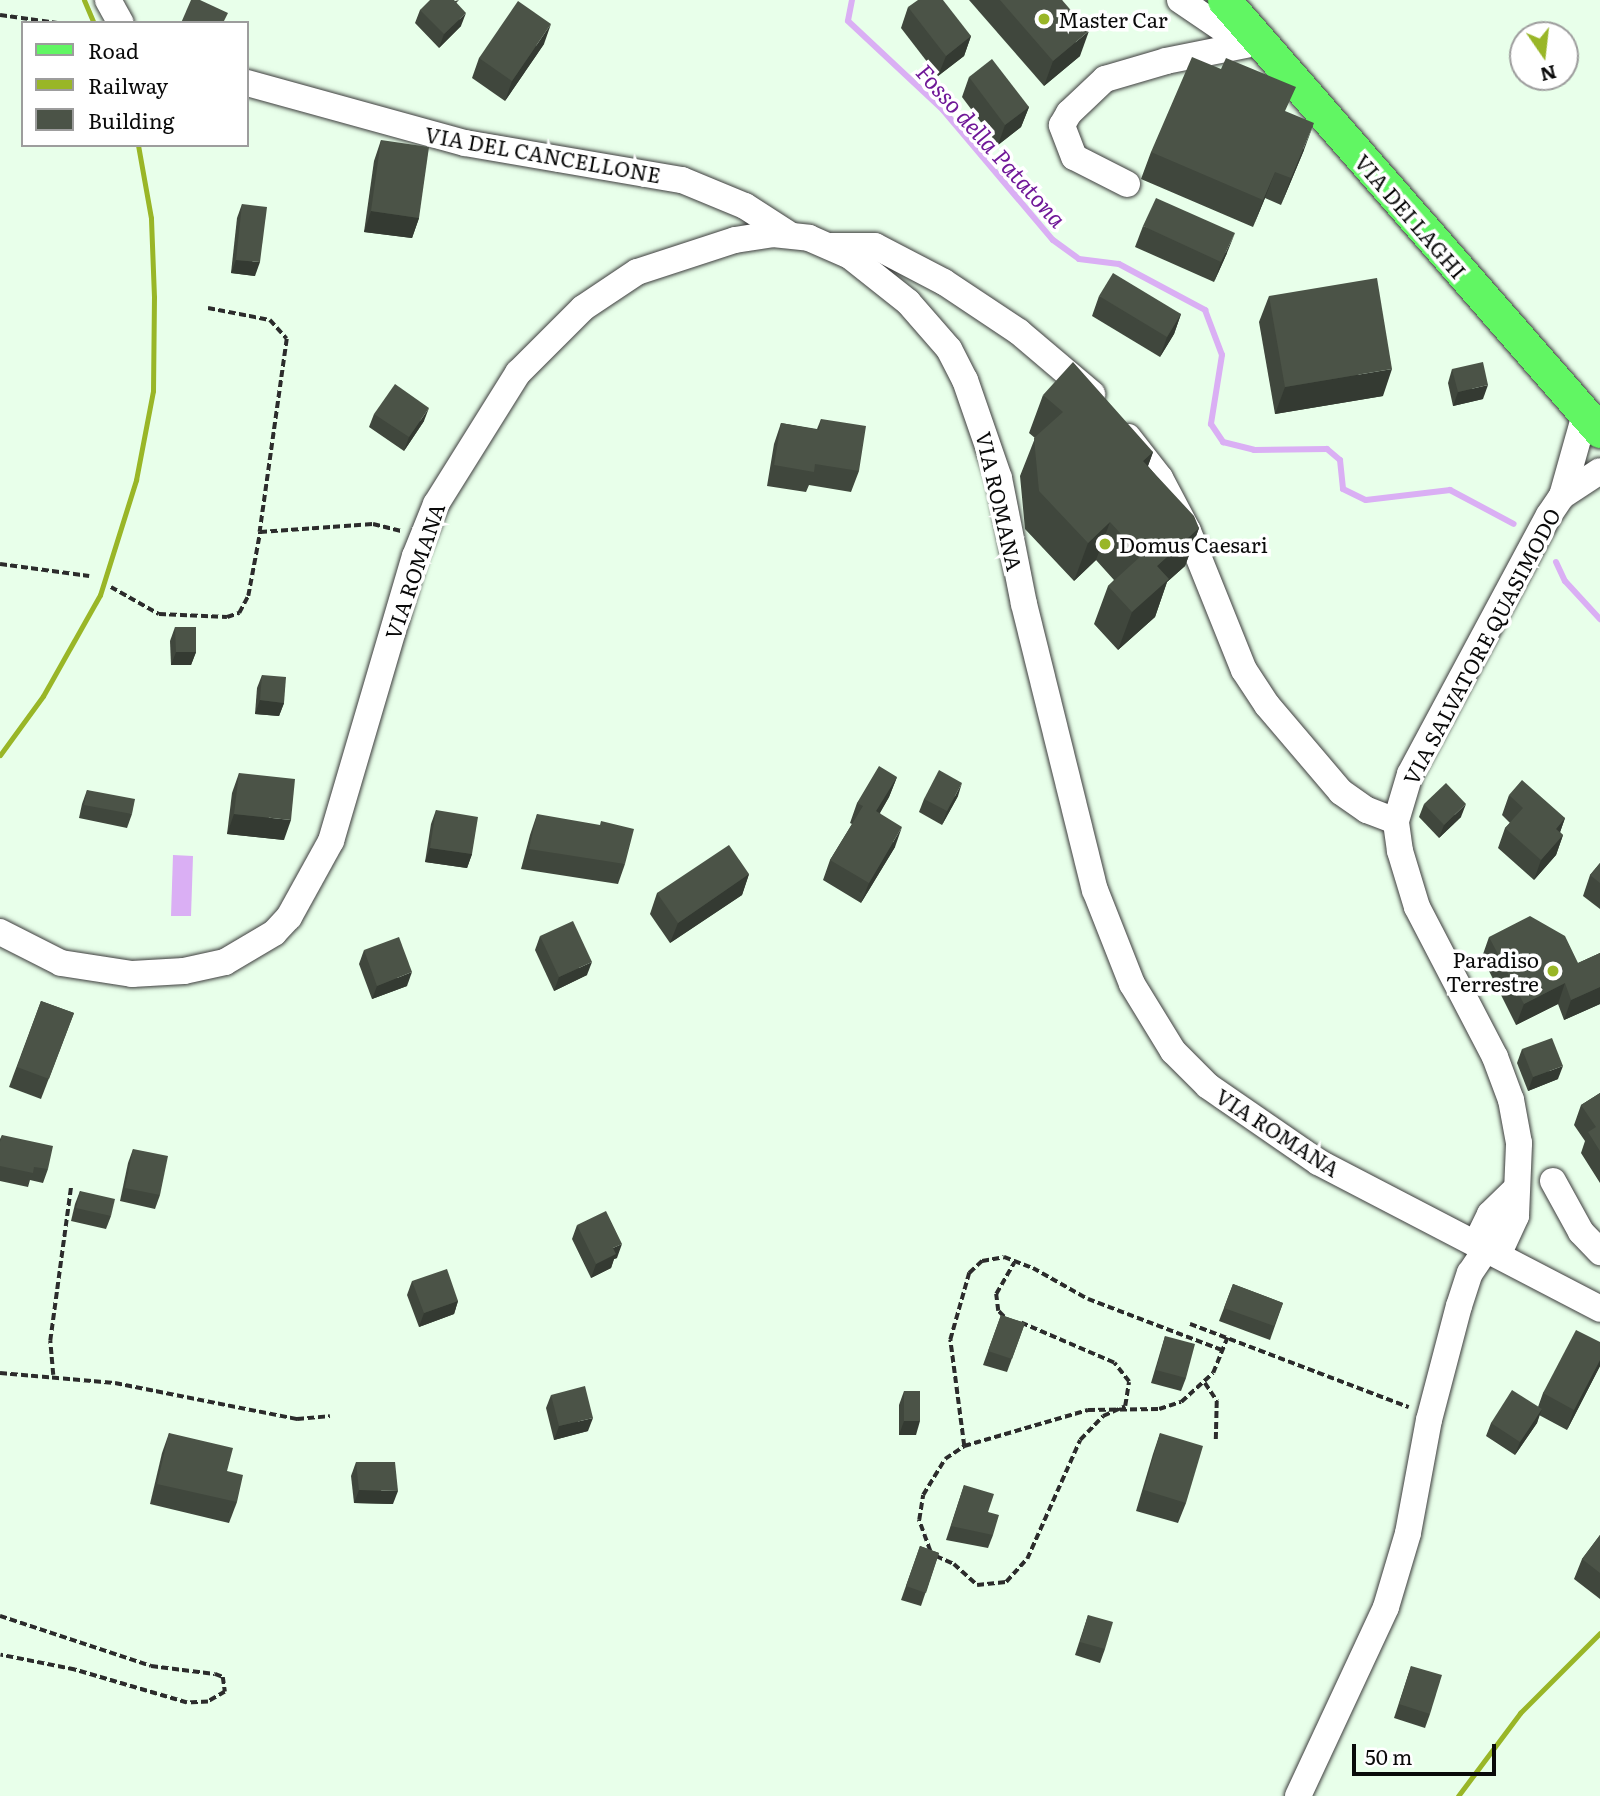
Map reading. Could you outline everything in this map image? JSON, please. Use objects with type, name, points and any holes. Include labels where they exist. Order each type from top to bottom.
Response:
[{"type":"main road","name":"VIA DEI LAGHI","points":[[1224,0],[1590,432]]},
{"type":"street","points":[[108,0],[120,21]]},
{"type":"street","points":[[1180,0],[1224,30],[1254,35]]},
{"type":"street","points":[[1127,184],[1074,158],[1062,125],[1069,113],[1105,79],[1254,35]]},
{"type":"street","name":"VIA DEL CANCELLONE","points":[[248,83],[465,143],[682,180],[745,206],[790,235]]},
{"type":"street","name":"VIA ROMANA","points":[[0,932],[61,963],[132,974],[184,971],[225,962],[274,933],[289,917],[331,841],[422,540],[444,486],[499,398],[568,321],[643,269],[708,247],[759,235],[790,235],[831,246],[869,269],[921,315],[949,349],[972,396],[999,478],[1024,604],[1095,890],[1112,941],[1149,1016],[1190,1069],[1253,1121],[1318,1162],[1600,1310]]},
{"type":"street","points":[[831,246],[875,246],[944,282],[1019,332],[1104,404],[1160,478],[1188,531],[1244,670],[1267,705],[1341,792],[1367,810],[1396,821]]},
{"type":"street","name":"VIA SALVATORE QUASIMODO","points":[[1298,1796],[1386,1607],[1408,1533],[1430,1414],[1464,1290],[1487,1249],[1490,1214],[1516,1190],[1519,1143],[1508,1088],[1417,907],[1396,821],[1407,782],[1441,711],[1562,496],[1590,432]]},
{"type":"street","name":"VIA SALVATORE QUASIMODO","points":[[1562,496],[1599,474]]},
{"type":"street","points":[[1553,1181],[1581,1232],[1600,1252]]},
{"type":"path","points":[[0,15],[43,21]]},
{"type":"path","points":[[111,587],[159,614],[227,617],[239,613],[248,596],[261,532],[287,339],[270,320],[208,308]]},
{"type":"path","points":[[261,532],[373,524],[422,540]]},
{"type":"path","points":[[0,564],[89,576]]},
{"type":"path","points":[[53,1375],[50,1341],[71,1186]]},
{"type":"path","points":[[964,1446],[950,1340],[956,1311],[975,1264],[1004,1258],[1014,1264],[1033,1268],[1088,1299],[1222,1350]]},
{"type":"path","points":[[1014,1264],[996,1294],[998,1311],[1114,1363],[1129,1382],[1125,1406]]},
{"type":"path","points":[[1190,1324],[1430,1414]]},
{"type":"path","points":[[1125,1406],[1103,1416],[1080,1440],[1027,1559],[998,1586],[977,1585],[954,1564],[929,1551],[922,1537],[923,1495],[945,1459],[964,1446],[1035,1423],[1125,1406],[1158,1409],[1181,1402],[1205,1382],[1227,1338]]},
{"type":"path","points":[[0,1373],[53,1375],[297,1419],[330,1416]]},
{"type":"path","points":[[1205,1382],[1217,1401],[1216,1443]]},
{"type":"path","points":[[0,1616],[151,1666],[215,1674],[226,1684],[225,1692],[208,1702],[187,1703],[75,1670],[0,1656]]},
{"type":"shaded area","points":[[173,855],[193,856],[191,916],[171,916]]},
{"type":"building","points":[[191,0],[200,0],[228,13],[224,21],[182,21]]},
{"type":"building","points":[[430,0],[454,0],[466,13],[444,34],[420,10]]},
{"type":"building","points":[[918,0],[943,0],[971,36],[946,56],[908,7]]},
{"type":"building","points":[[1000,0],[1062,0],[1089,31],[1053,61]]},
{"type":"building","points":[[518,1],[551,24],[512,81],[479,58]]},
{"type":"building","points":[[1192,57],[1221,69],[1226,58],[1296,87],[1285,111],[1314,123],[1291,178],[1275,172],[1263,200],[1151,152]]},
{"type":"building","points":[[992,59],[1029,107],[1005,125],[969,77]]},
{"type":"building","points":[[381,140],[429,147],[419,218],[371,211]]},
{"type":"building","points":[[1156,198],[1235,233],[1221,262],[1143,226]]},
{"type":"building","points":[[242,204],[267,207],[260,262],[236,260]]},
{"type":"building","points":[[1113,273],[1181,314],[1167,337],[1099,296]]},
{"type":"building","points":[[1377,278],[1392,369],[1285,387],[1269,296]]},
{"type":"building","points":[[1073,362],[1153,452],[1143,461],[1194,516],[1199,528],[1157,566],[1169,579],[1132,612],[1108,586],[1141,556],[1110,522],[1088,543],[1039,491],[1034,438],[1063,412],[1043,395]]},
{"type":"building","points":[[1483,362],[1488,385],[1458,392],[1452,369]]},
{"type":"building","points":[[395,384],[429,408],[409,437],[374,414]]},
{"type":"building","points":[[821,419],[866,426],[859,471],[815,464],[814,472],[774,465],[781,423],[819,430]]},
{"type":"building","points":[[175,627],[196,627],[196,652],[176,652]]},
{"type":"building","points":[[262,675],[286,677],[284,703],[260,700]]},
{"type":"building","points":[[879,766],[897,777],[876,811],[902,827],[869,883],[830,860],[863,806],[857,803]]},
{"type":"building","points":[[939,770],[962,783],[947,811],[924,799]]},
{"type":"building","points":[[239,773],[295,779],[291,820],[234,814]]},
{"type":"building","points":[[1522,780],[1565,818],[1556,829],[1563,835],[1541,860],[1505,828],[1523,808],[1509,795]]},
{"type":"building","points":[[1446,783],[1466,804],[1444,825],[1424,804]]},
{"type":"building","points":[[87,790],[135,799],[132,814],[84,805]]},
{"type":"building","points":[[436,810],[478,817],[472,854],[430,848]]},
{"type":"building","points":[[537,814],[600,825],[601,821],[634,829],[625,864],[529,849]]},
{"type":"building","points":[[729,845],[749,874],[678,923],[657,893]]},
{"type":"building","points":[[1600,863],[1600,883],[1590,875]]},
{"type":"building","points":[[1530,916],[1565,936],[1578,963],[1600,953],[1600,987],[1571,1000],[1565,983],[1524,1004],[1489,937]]},
{"type":"building","points":[[573,921],[592,962],[559,977],[540,936]]},
{"type":"building","points":[[399,937],[412,972],[377,986],[364,950]]},
{"type":"building","points":[[41,1001],[74,1013],[49,1079],[17,1067]]},
{"type":"building","points":[[1552,1038],[1563,1066],[1533,1077],[1522,1049]]},
{"type":"building","points":[[1600,1093],[1600,1151],[1588,1132],[1596,1127],[1581,1105]]},
{"type":"building","points":[[2,1135],[53,1146],[48,1169],[34,1167],[33,1173],[0,1166]]},
{"type":"building","points":[[133,1149],[168,1156],[160,1195],[125,1188]]},
{"type":"building","points":[[80,1191],[115,1199],[111,1216],[76,1208]]},
{"type":"building","points":[[606,1211],[622,1244],[613,1248],[616,1254],[596,1264],[577,1225]]},
{"type":"building","points":[[447,1269],[458,1301],[424,1313],[412,1281]]},
{"type":"building","points":[[1233,1284],[1283,1303],[1274,1326],[1224,1308]]},
{"type":"building","points":[[1001,1315],[1025,1323],[1012,1359],[988,1351]]},
{"type":"building","points":[[1576,1330],[1600,1342],[1600,1360],[1574,1410],[1543,1393]]},
{"type":"building","points":[[1165,1336],[1195,1344],[1186,1378],[1156,1370]]},
{"type":"building","points":[[585,1386],[593,1418],[559,1426],[551,1395]]},
{"type":"building","points":[[1512,1390],[1542,1409],[1520,1442],[1491,1423]]},
{"type":"building","points":[[904,1391],[920,1391],[920,1421],[904,1421]]},
{"type":"building","points":[[169,1433],[233,1448],[227,1471],[243,1475],[237,1502],[157,1484]]},
{"type":"building","points":[[1160,1433],[1203,1446],[1186,1503],[1144,1490]]},
{"type":"building","points":[[356,1462],[395,1462],[398,1491],[359,1490]]},
{"type":"building","points":[[964,1485],[994,1494],[988,1512],[999,1515],[993,1535],[951,1526]]},
{"type":"building","points":[[1600,1535],[1600,1573],[1582,1559]]},
{"type":"building","points":[[920,1546],[939,1553],[926,1593],[906,1586]]},
{"type":"building","points":[[1088,1615],[1113,1622],[1105,1649],[1080,1642]]},
{"type":"building","points":[[1411,1666],[1442,1675],[1430,1714],[1399,1704]]},
{"type":"waterway","name":"Fosso della Patatona","points":[[852,0],[848,21],[943,110],[1053,240],[1079,259],[1119,264],[1205,310],[1222,355],[1211,424],[1223,442],[1254,450],[1327,449],[1340,460],[1343,489],[1366,500],[1450,490],[1514,524]]},
{"type":"waterway","name":"Fosso della Patatona","points":[[1556,562],[1565,581],[1600,619]]},
{"type":"railway","points":[[84,0],[93,21]]},
{"type":"railway","points":[[0,755],[43,696],[100,595],[136,480],[153,391],[154,297],[151,218],[138,147]]},
{"type":"railway","points":[[1458,1796],[1520,1713],[1600,1633]]},
{"type":"place","name":"Master Car","points":[[1044,19]]},
{"type":"place","name":"Domus Caesari","points":[[1105,544]]},
{"type":"place","name":"Paradiso Terrestre","points":[[1553,971]]}]
